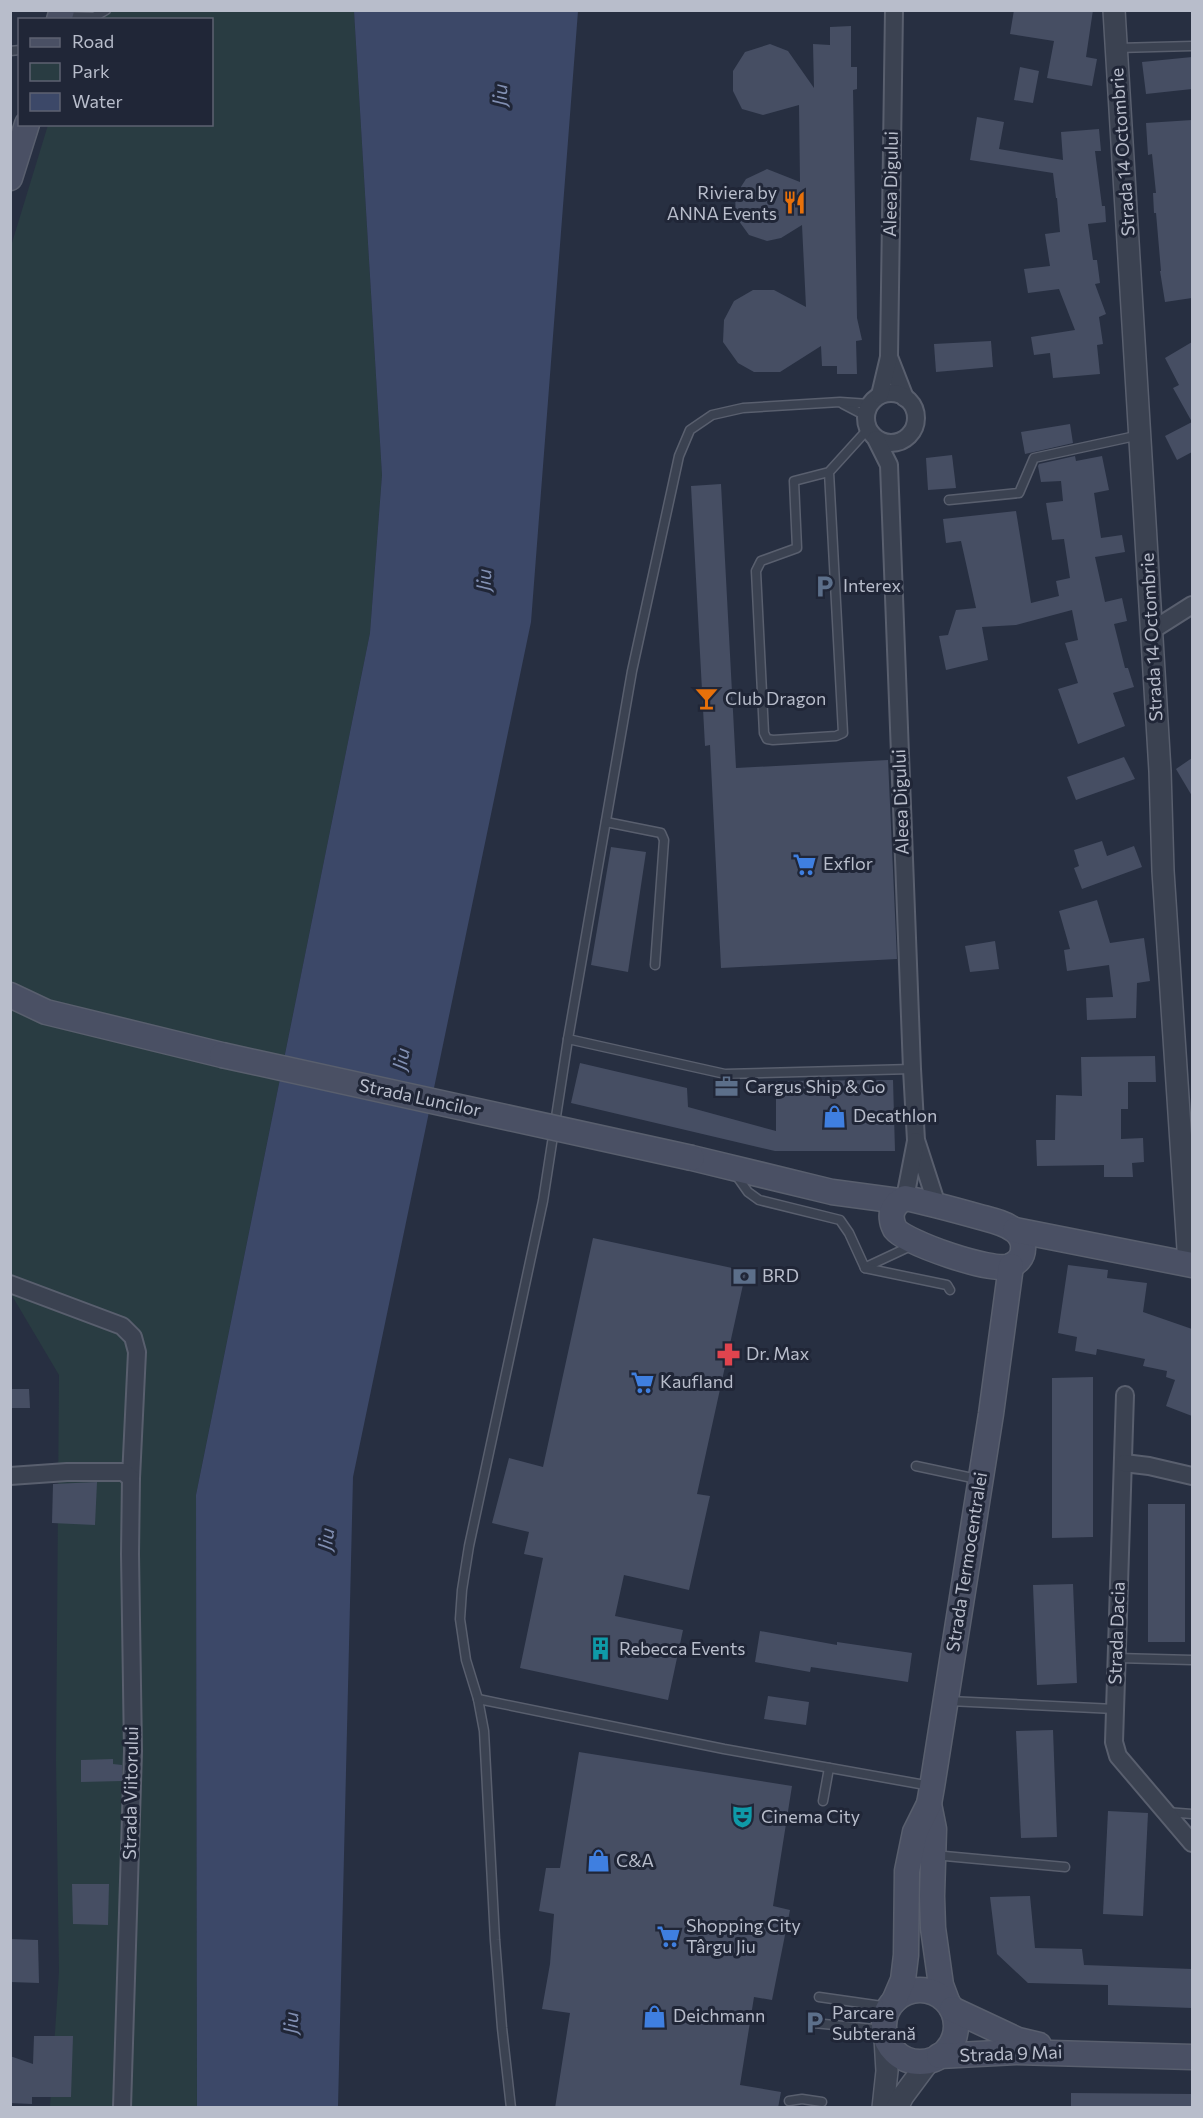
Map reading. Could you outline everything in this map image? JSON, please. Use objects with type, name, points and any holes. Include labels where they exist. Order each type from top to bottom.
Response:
[{"type":"main road","points":[[10,178],[26,126]]},
{"type":"main road","name":"Strada Luncilor","points":[[10,995],[46,1012],[222,1055],[692,1158],[832,1192],[937,1205],[1000,1223],[1016,1249],[991,1266],[970,1262],[917,1243],[832,1192]]},
{"type":"main road","points":[[895,1229],[891,1213],[902,1200]]},
{"type":"main road","points":[[1016,1249],[1080,1244],[1191,1265]]},
{"type":"main road","name":"Strada Termocentralei","points":[[950,2005],[941,1985],[933,1928],[934,1829],[931,1795],[1016,1249]]},
{"type":"main road","name":"Strada Termocentralei","points":[[970,1262],[988,1278],[1004,1319]]},
{"type":"main road","name":"Strada Termocentralei","points":[[888,2019],[903,1980],[906,1955],[907,1871],[915,1832],[931,1795]]},
{"type":"main road","points":[[923,1990],[934,1993],[950,2005],[955,2019],[953,2040],[934,2059],[918,2062],[908,2060],[890,2048],[888,2019],[902,1994],[923,1990]]},
{"type":"main road","name":"Strada 9 Mai","points":[[950,2005],[1018,2040],[1083,2053]]},
{"type":"main road","name":"Strada 9 Mai","points":[[934,2059],[1016,2052],[1192,2057]]},
{"type":"street","name":"Aleea Digului","points":[[894,10],[889,357],[872,417],[889,465],[916,1140],[937,1205]]},
{"type":"street","name":"Strada 14 Octombrie","points":[[1114,10],[1160,771],[1163,872],[1191,1265]]},
{"type":"street","name":"Aleea Digului","points":[[889,357],[905,398]]},
{"type":"street","points":[[889,465],[911,433],[916,421],[914,408],[905,398],[893,393],[872,417],[888,443],[901,441],[911,433]]},
{"type":"street","points":[[1151,631],[1192,605]]},
{"type":"street","name":"Aleea Digului","points":[[902,1200],[916,1140]]},
{"type":"street","name":"Strada Viitorului","points":[[10,1284],[122,1326],[133,1337],[137,1352],[130,1554],[133,1751],[122,2108]]},
{"type":"street","name":"Strada Dacia","points":[[1125,1395],[1114,1742],[1118,1756],[1192,1843]]},
{"type":"street","points":[[1124,1463],[1192,1476]]},
{"type":"street","points":[[10,1476],[67,1472],[123,1472],[131,1478]]},
{"type":"street","name":"Strada Termocentralei","points":[[883,2108],[887,2071],[888,2019]]},
{"type":"street","points":[[897,2108],[903,2096],[934,2059]]},
{"type":"lane","points":[[61,15],[94,17],[106,10]]},
{"type":"lane","points":[[1116,48],[1192,46]]},
{"type":"lane","points":[[511,2108],[495,1940],[484,1731],[478,1699],[466,1660],[460,1619],[462,1590],[469,1546],[543,1201],[568,1039],[637,649],[679,456],[690,430],[712,414],[743,408],[840,402],[872,417]]},
{"type":"lane","points":[[840,402],[872,417]]},
{"type":"lane","points":[[829,472],[843,733],[836,736],[767,739],[764,734],[756,571],[761,561],[797,548],[794,481],[829,472],[872,417]]},
{"type":"lane","points":[[949,500],[1019,493],[1034,458],[1140,435]]},
{"type":"lane","points":[[606,822],[661,832],[664,840],[655,965]]},
{"type":"lane","points":[[568,1039],[725,1074],[912,1069]]},
{"type":"lane","points":[[730,1167],[748,1192],[759,1200],[840,1220],[849,1233],[865,1268]]},
{"type":"lane","points":[[865,1268],[917,1243]]},
{"type":"lane","points":[[865,1268],[947,1286],[950,1290]]},
{"type":"lane","points":[[916,1466],[980,1479]]},
{"type":"lane","points":[[1117,1658],[1192,1660]]},
{"type":"lane","points":[[478,1699],[829,1768],[931,1795]]},
{"type":"lane","points":[[945,1701],[1115,1709]]},
{"type":"lane","points":[[823,1801],[829,1768]]},
{"type":"lane","points":[[1165,1811],[1192,1814]]},
{"type":"lane","points":[[934,1855],[1065,1866]]},
{"type":"lane","points":[[819,1997],[888,2019]]},
{"type":"lane","points":[[814,2023],[888,2019]]},
{"type":"lane","points":[[789,2101],[802,2099],[822,2102]]},
{"type":"green space","points":[[84,11],[354,11],[382,475],[370,633],[196,1495],[197,2107],[50,2107],[59,1972],[56,1761],[59,1375],[11,1294],[11,246],[48,126],[213,126],[213,18],[81,18]]},
{"type":"water","name":"Jiu","points":[[354,11],[578,11],[531,622],[353,1477],[338,2107],[197,2108],[196,1495],[370,633],[382,475]]},
{"type":"building","points":[[1014,10],[1093,10],[1086,57],[1097,59],[1092,86],[1047,78],[1054,41],[1010,34]]},
{"type":"building","name":"Riviera by ANNA Events","points":[[851,26],[851,67],[857,67],[857,89],[853,90],[857,318],[862,340],[856,341],[857,374],[837,374],[837,366],[822,366],[821,346],[780,372],[754,372],[738,363],[723,342],[724,320],[734,301],[753,290],[774,290],[806,307],[802,225],[781,238],[767,241],[749,235],[736,217],[735,196],[746,179],[767,169],[800,182],[799,105],[763,115],[742,109],[733,91],[733,71],[745,52],[770,44],[788,51],[814,88],[813,44],[830,45],[830,27]]},
{"type":"building","points":[[1192,57],[1192,89],[1146,94],[1142,62]]},
{"type":"building","points":[[1020,67],[1039,71],[1033,103],[1014,100]]},
{"type":"building","points":[[977,117],[1004,122],[999,149],[1063,160],[1061,132],[1099,129],[1101,151],[1095,151],[1106,222],[1088,224],[1093,260],[1097,260],[1100,283],[1095,284],[1106,314],[1099,317],[1103,344],[1097,345],[1100,374],[1053,378],[1050,353],[1034,355],[1031,337],[1075,330],[1059,289],[1028,293],[1024,269],[1050,266],[1045,234],[1060,232],[1053,173],[970,160]]},
{"type":"building","points":[[1192,120],[1192,298],[1165,302],[1160,271],[1156,213],[1154,213],[1153,193],[1156,193],[1152,154],[1148,155],[1146,123]]},
{"type":"building","points":[[991,341],[993,367],[936,372],[934,344]]},
{"type":"building","points":[[1192,342],[1192,422],[1173,388],[1179,385],[1165,358]]},
{"type":"building","points":[[1192,422],[1192,452],[1177,460],[1165,436]]},
{"type":"building","points":[[1070,424],[1073,443],[1025,454],[1021,432]]},
{"type":"building","points":[[952,455],[956,488],[928,490],[926,458]]},
{"type":"building","points":[[1075,456],[1076,461],[1102,456],[1109,490],[1094,493],[1101,538],[1122,535],[1125,552],[1095,557],[1105,602],[1122,598],[1127,621],[1114,624],[1125,668],[1128,668],[1134,687],[1113,693],[1125,726],[1078,744],[1058,689],[1078,683],[1065,643],[1078,640],[1072,610],[1016,625],[982,627],[988,660],[946,670],[939,636],[948,635],[956,610],[976,608],[961,541],[946,543],[943,519],[1016,511],[1031,603],[1059,596],[1056,581],[1070,578],[1064,539],[1052,540],[1046,503],[1063,501],[1061,481],[1041,482],[1038,466]]},
{"type":"building","name":"Exflor","points":[[721,484],[736,768],[888,760],[897,959],[721,968],[710,745],[705,746],[691,486]]},
{"type":"building","points":[[1124,757],[1135,779],[1076,800],[1067,777]]},
{"type":"building","points":[[1192,758],[1192,796],[1176,769]]},
{"type":"building","points":[[1102,841],[1107,856],[1134,846],[1142,867],[1082,889],[1074,868],[1079,866],[1074,850]]},
{"type":"building","points":[[611,847],[646,852],[628,972],[591,965]]},
{"type":"building","points":[[1097,900],[1110,943],[1144,938],[1150,981],[1137,983],[1136,1018],[1087,1020],[1086,998],[1113,997],[1109,965],[1067,971],[1064,950],[1070,949],[1059,911]]},
{"type":"building","points":[[995,941],[999,969],[970,972],[965,946]]},
{"type":"building","points":[[1155,1056],[1156,1082],[1128,1082],[1128,1109],[1121,1109],[1121,1139],[1143,1138],[1144,1162],[1132,1163],[1133,1177],[1104,1177],[1104,1165],[1037,1166],[1036,1140],[1055,1140],[1056,1095],[1082,1096],[1081,1057]]},
{"type":"building","points":[[580,1063],[687,1088],[688,1107],[776,1131],[776,1081],[893,1080],[895,1151],[775,1151],[571,1103]]},
{"type":"building","name":"Kaufland","points":[[593,1238],[746,1271],[697,1494],[710,1496],[689,1590],[624,1575],[615,1616],[683,1630],[668,1700],[520,1668],[543,1558],[524,1554],[529,1532],[492,1523],[509,1458],[543,1467]]},
{"type":"building","points":[[1068,1265],[1108,1270],[1107,1278],[1147,1283],[1143,1312],[1192,1329],[1192,1416],[1166,1406],[1175,1380],[1166,1377],[1167,1371],[1143,1366],[1145,1359],[1097,1349],[1096,1355],[1075,1351],[1077,1337],[1058,1333]]},
{"type":"building","points":[[1093,1377],[1093,1537],[1052,1538],[1052,1378]]},
{"type":"building","points":[[10,1389],[29,1389],[30,1408],[10,1408]]},
{"type":"building","points":[[97,1482],[95,1525],[52,1523],[53,1484]]},
{"type":"building","points":[[1148,1504],[1185,1504],[1185,1642],[1148,1642]]},
{"type":"building","points":[[1073,1584],[1077,1683],[1037,1685],[1033,1585]]},
{"type":"building","points":[[760,1631],[837,1645],[837,1642],[912,1653],[908,1682],[811,1667],[810,1672],[755,1662]]},
{"type":"building","points":[[768,1696],[809,1702],[806,1725],[764,1719]]},
{"type":"building","points":[[1053,1730],[1057,1837],[1021,1838],[1016,1731]]},
{"type":"building","name":"Shopping City Târgu Jiu","points":[[579,1752],[792,1786],[773,1906],[790,1910],[772,2000],[754,1997],[740,2085],[781,2092],[778,2108],[555,2108],[570,2013],[542,2009],[550,1964],[554,1914],[539,1911],[546,1868],[560,1868]]},
{"type":"building","points":[[113,1759],[113,1764],[122,1765],[122,1781],[81,1782],[81,1760]]},
{"type":"building","points":[[1108,1811],[1148,1813],[1143,1916],[1103,1914]]},
{"type":"building","points":[[72,1884],[109,1884],[108,1925],[73,1924]]},
{"type":"building","points":[[1030,1896],[1035,1948],[1082,1949],[1084,1965],[1192,1969],[1192,2008],[1108,2005],[1108,1985],[1028,1983],[997,1954],[990,1897]]},
{"type":"building","points":[[10,1939],[38,1940],[39,1983],[10,1982]]},
{"type":"building","points":[[34,2036],[73,2036],[71,2097],[32,2097],[32,2104],[10,2103],[10,2056],[33,2064]]},
{"type":"building","points":[[1071,2093],[1192,2094],[1192,2108],[1071,2108]]},
{"type":"place","name":"Riviera by ANNA Events","points":[[795,203]]},
{"type":"place","name":"Interex","points":[[825,586]]},
{"type":"place","name":"Club Dragon","points":[[707,699]]},
{"type":"place","name":"Exflor","points":[[805,864]]},
{"type":"place","name":"Cargus Ship & Go","points":[[727,1087]]},
{"type":"place","name":"Decathlon","points":[[835,1116]]},
{"type":"place","name":"BRD","points":[[744,1276]]},
{"type":"place","name":"Dr. Max","points":[[728,1354]]},
{"type":"place","name":"Kaufland","points":[[642,1382]]},
{"type":"place","name":"Rebecca Events","points":[[601,1649]]},
{"type":"place","name":"Cinema City","points":[[743,1817]]},
{"type":"place","name":"C&A","points":[[598,1861]]},
{"type":"place","name":"Shopping City Târgu Jiu","points":[[668,1936]]},
{"type":"place","name":"Deichmann","points":[[655,2016]]},
{"type":"place","name":"Parcare Subterană","points":[[814,2023]]}]
